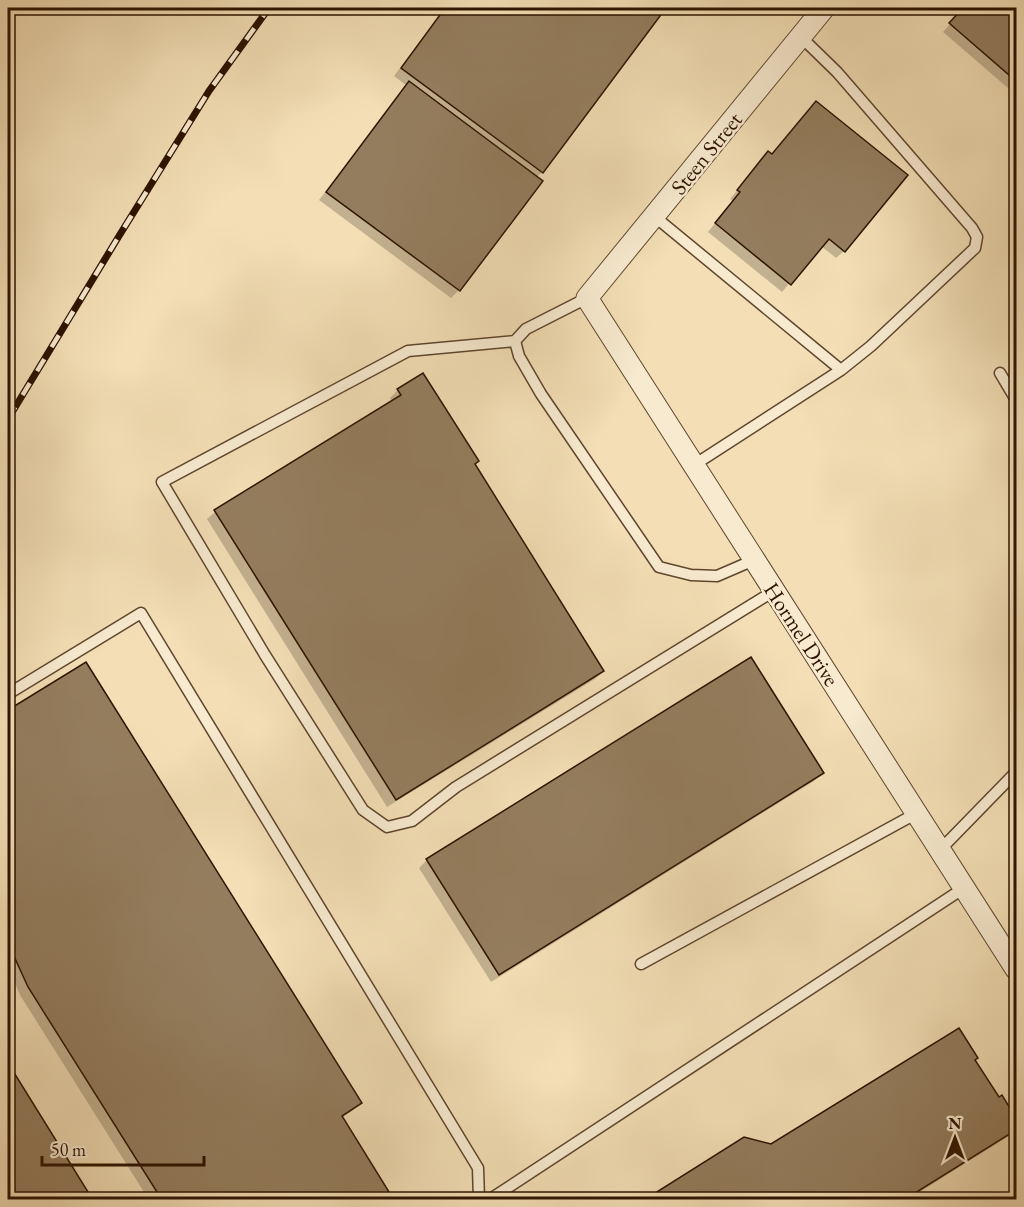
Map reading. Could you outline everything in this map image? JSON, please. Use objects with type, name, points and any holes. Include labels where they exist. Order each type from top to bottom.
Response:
[{"type":"street","name":"Steen Street","points":[[587,298],[824,8]]},
{"type":"street","name":"Hormel Drive","points":[[587,298],[1017,969]]},
{"type":"lane","points":[[694,465],[841,370],[871,346],[975,248],[977,237],[964,219],[837,72],[801,37]]},
{"type":"lane","points":[[654,216],[841,370]]},
{"type":"lane","points":[[587,298],[526,328],[515,341],[408,351],[162,482],[265,655],[363,810],[387,827],[412,820],[456,786],[774,591]]},
{"type":"lane","points":[[515,341],[519,356],[541,394],[658,567],[690,575],[717,576],[754,560]]},
{"type":"lane","points":[[999,373],[1017,400]]},
{"type":"lane","points":[[8,694],[141,613],[478,1168],[479,1200]]},
{"type":"lane","points":[[940,849],[1017,772]]},
{"type":"lane","points":[[641,964],[917,813]]},
{"type":"lane","points":[[489,1200],[964,888]]},
{"type":"building","points":[[445,8],[666,8],[543,173],[401,68]]},
{"type":"building","points":[[963,8],[1016,8],[1016,81],[949,23]]},
{"type":"building","points":[[409,81],[543,181],[460,291],[326,192]]},
{"type":"building","points":[[816,101],[908,175],[845,252],[829,239],[791,285],[715,223],[740,192],[737,190],[768,151],[772,154]]},
{"type":"building","points":[[423,373],[479,461],[475,464],[604,671],[396,800],[214,510],[401,395],[397,389]]},
{"type":"building","points":[[751,657],[824,773],[499,975],[426,859]]},
{"type":"building","points":[[86,662],[362,1103],[342,1116],[394,1200],[162,1200],[28,987],[8,943],[8,710]]},
{"type":"building","points":[[959,1028],[978,1058],[975,1060],[999,1097],[1002,1095],[1016,1118],[1016,1130],[904,1200],[644,1200],[744,1137],[771,1144]]},
{"type":"building","points":[[8,1063],[93,1200],[8,1200]]},
{"type":"railway","points":[[8,419],[209,91],[269,8]]}]
